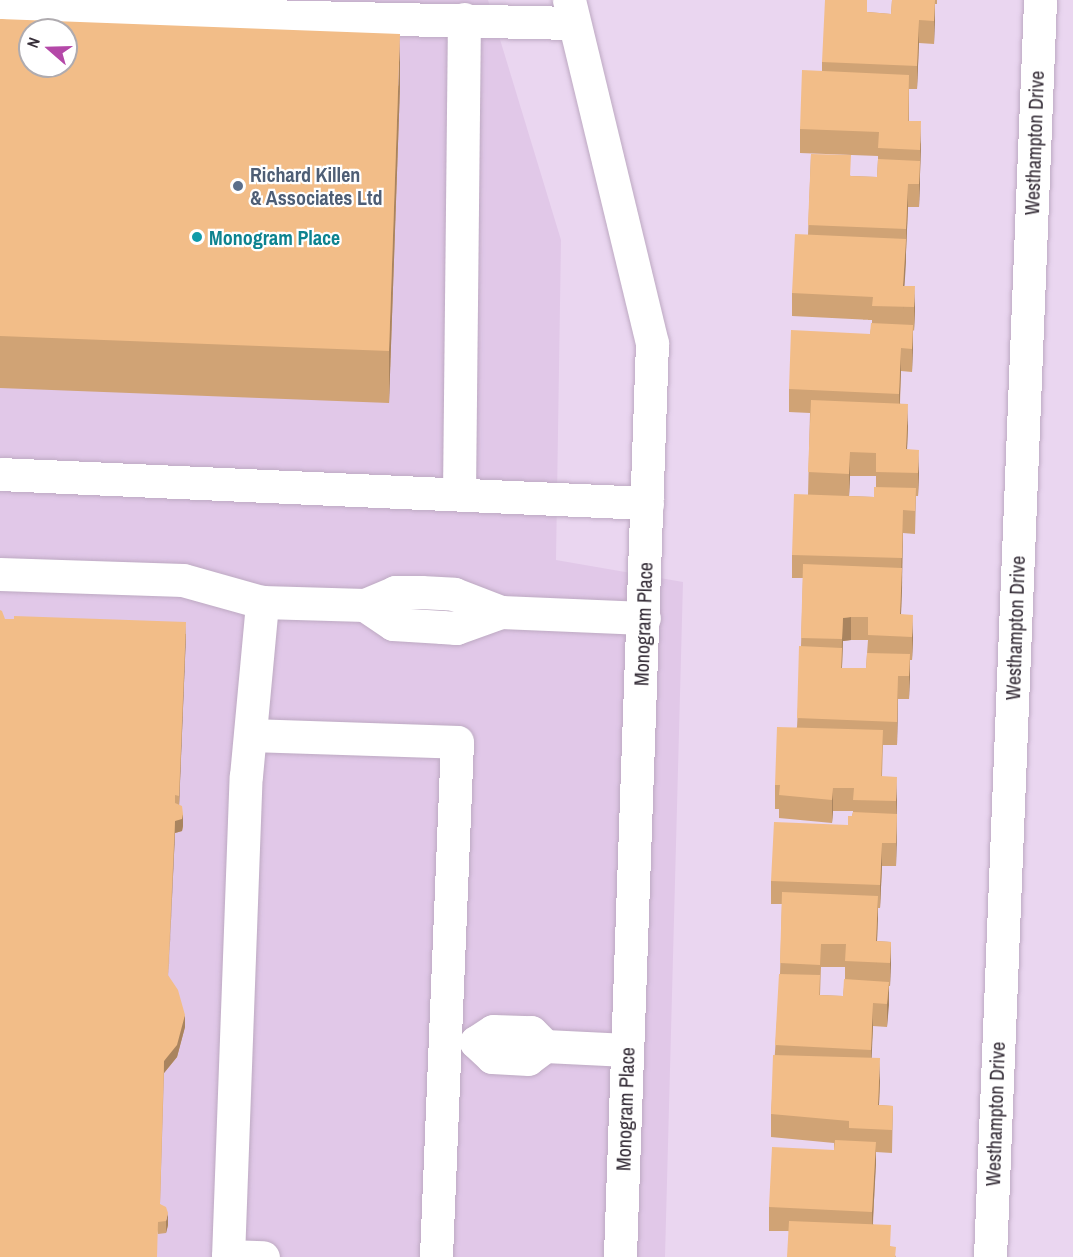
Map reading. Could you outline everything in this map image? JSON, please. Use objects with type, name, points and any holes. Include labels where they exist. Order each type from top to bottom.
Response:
[{"type":"street","name":"Westhampton Drive","points":[[990,1257],[1040,0]]},
{"type":"street","points":[[0,10],[464,19],[572,11]]},
{"type":"street","name":"Monogram Place","points":[[572,11],[652,343],[620,1257]]},
{"type":"street","points":[[459,494],[464,19]]},
{"type":"street","points":[[0,474],[647,503]]},
{"type":"street","points":[[0,574],[183,580],[262,602],[364,605],[395,592],[454,594],[501,612],[644,618]]},
{"type":"street","points":[[262,602],[246,776],[228,1257],[263,1257]]},
{"type":"street","points":[[251,735],[457,742],[460,1042],[436,1257]]},
{"type":"street","points":[[460,1042],[493,1031],[531,1032],[545,1046],[627,1050]]},
{"type":"shaded area","points":[[0,0],[488,0],[561,240],[556,560],[683,582],[665,1257],[0,1257]]},
{"type":"building","points":[[825,0],[867,0],[867,12],[891,14],[892,0],[935,0],[934,21],[919,20],[917,66],[822,62]]},
{"type":"building","name":"Monogram Place","points":[[0,19],[18,20],[18,78],[78,78],[78,22],[400,34],[389,351],[0,336]]},
{"type":"building","points":[[802,70],[909,75],[908,121],[921,121],[920,150],[878,148],[879,132],[800,129]]},
{"type":"building","points":[[811,154],[851,155],[850,176],[877,177],[878,159],[920,161],[919,184],[908,184],[906,229],[808,225]]},
{"type":"building","points":[[795,234],[906,239],[903,286],[915,286],[914,307],[872,306],[873,297],[792,293]]},
{"type":"building","points":[[871,323],[913,325],[912,349],[901,348],[899,394],[789,389],[791,330],[870,334]]},
{"type":"building","points":[[811,400],[908,404],[906,449],[919,450],[918,473],[876,472],[876,453],[850,452],[849,474],[808,472]]},
{"type":"building","points":[[874,487],[916,488],[915,511],[903,510],[902,558],[792,555],[794,494],[874,497]]},
{"type":"building","points":[[803,564],[902,568],[900,614],[913,615],[912,637],[868,635],[868,617],[851,617],[843,618],[842,639],[801,638]]},
{"type":"building","points":[[0,610],[5,619],[14,619],[14,616],[186,622],[179,796],[175,795],[175,803],[182,806],[183,814],[182,819],[175,821],[168,975],[178,990],[185,1015],[177,1045],[164,1061],[160,1204],[166,1207],[168,1213],[166,1221],[158,1222],[157,1257],[0,1257]]},
{"type":"building","points":[[799,646],[842,648],[841,668],[866,668],[867,653],[910,654],[909,676],[898,676],[897,722],[797,718]]},
{"type":"building","points":[[777,727],[883,730],[881,776],[897,777],[896,801],[853,800],[854,788],[833,788],[832,800],[779,795],[780,785],[775,785]]},
{"type":"building","points":[[853,812],[897,814],[896,843],[882,843],[880,885],[771,881],[774,822],[848,825],[848,816],[852,816]]},
{"type":"building","points":[[782,892],[878,896],[876,941],[891,942],[890,963],[845,961],[846,944],[821,944],[820,965],[780,963]]},
{"type":"building","points":[[779,974],[820,975],[819,995],[843,996],[844,979],[889,982],[887,1004],[873,1003],[871,1050],[775,1045]]},
{"type":"building","points":[[773,1055],[880,1058],[878,1105],[893,1106],[892,1130],[849,1128],[849,1121],[771,1114]]},
{"type":"building","points":[[835,1140],[876,1142],[872,1212],[769,1207],[772,1147],[834,1150]]},
{"type":"building","points":[[789,1221],[891,1225],[890,1246],[896,1247],[895,1257],[787,1257]]},
{"type":"place","name":"Richard Killen & Associates Ltd","points":[[238,186]]},
{"type":"place","name":"Monogram Place","points":[[197,237]]}]
